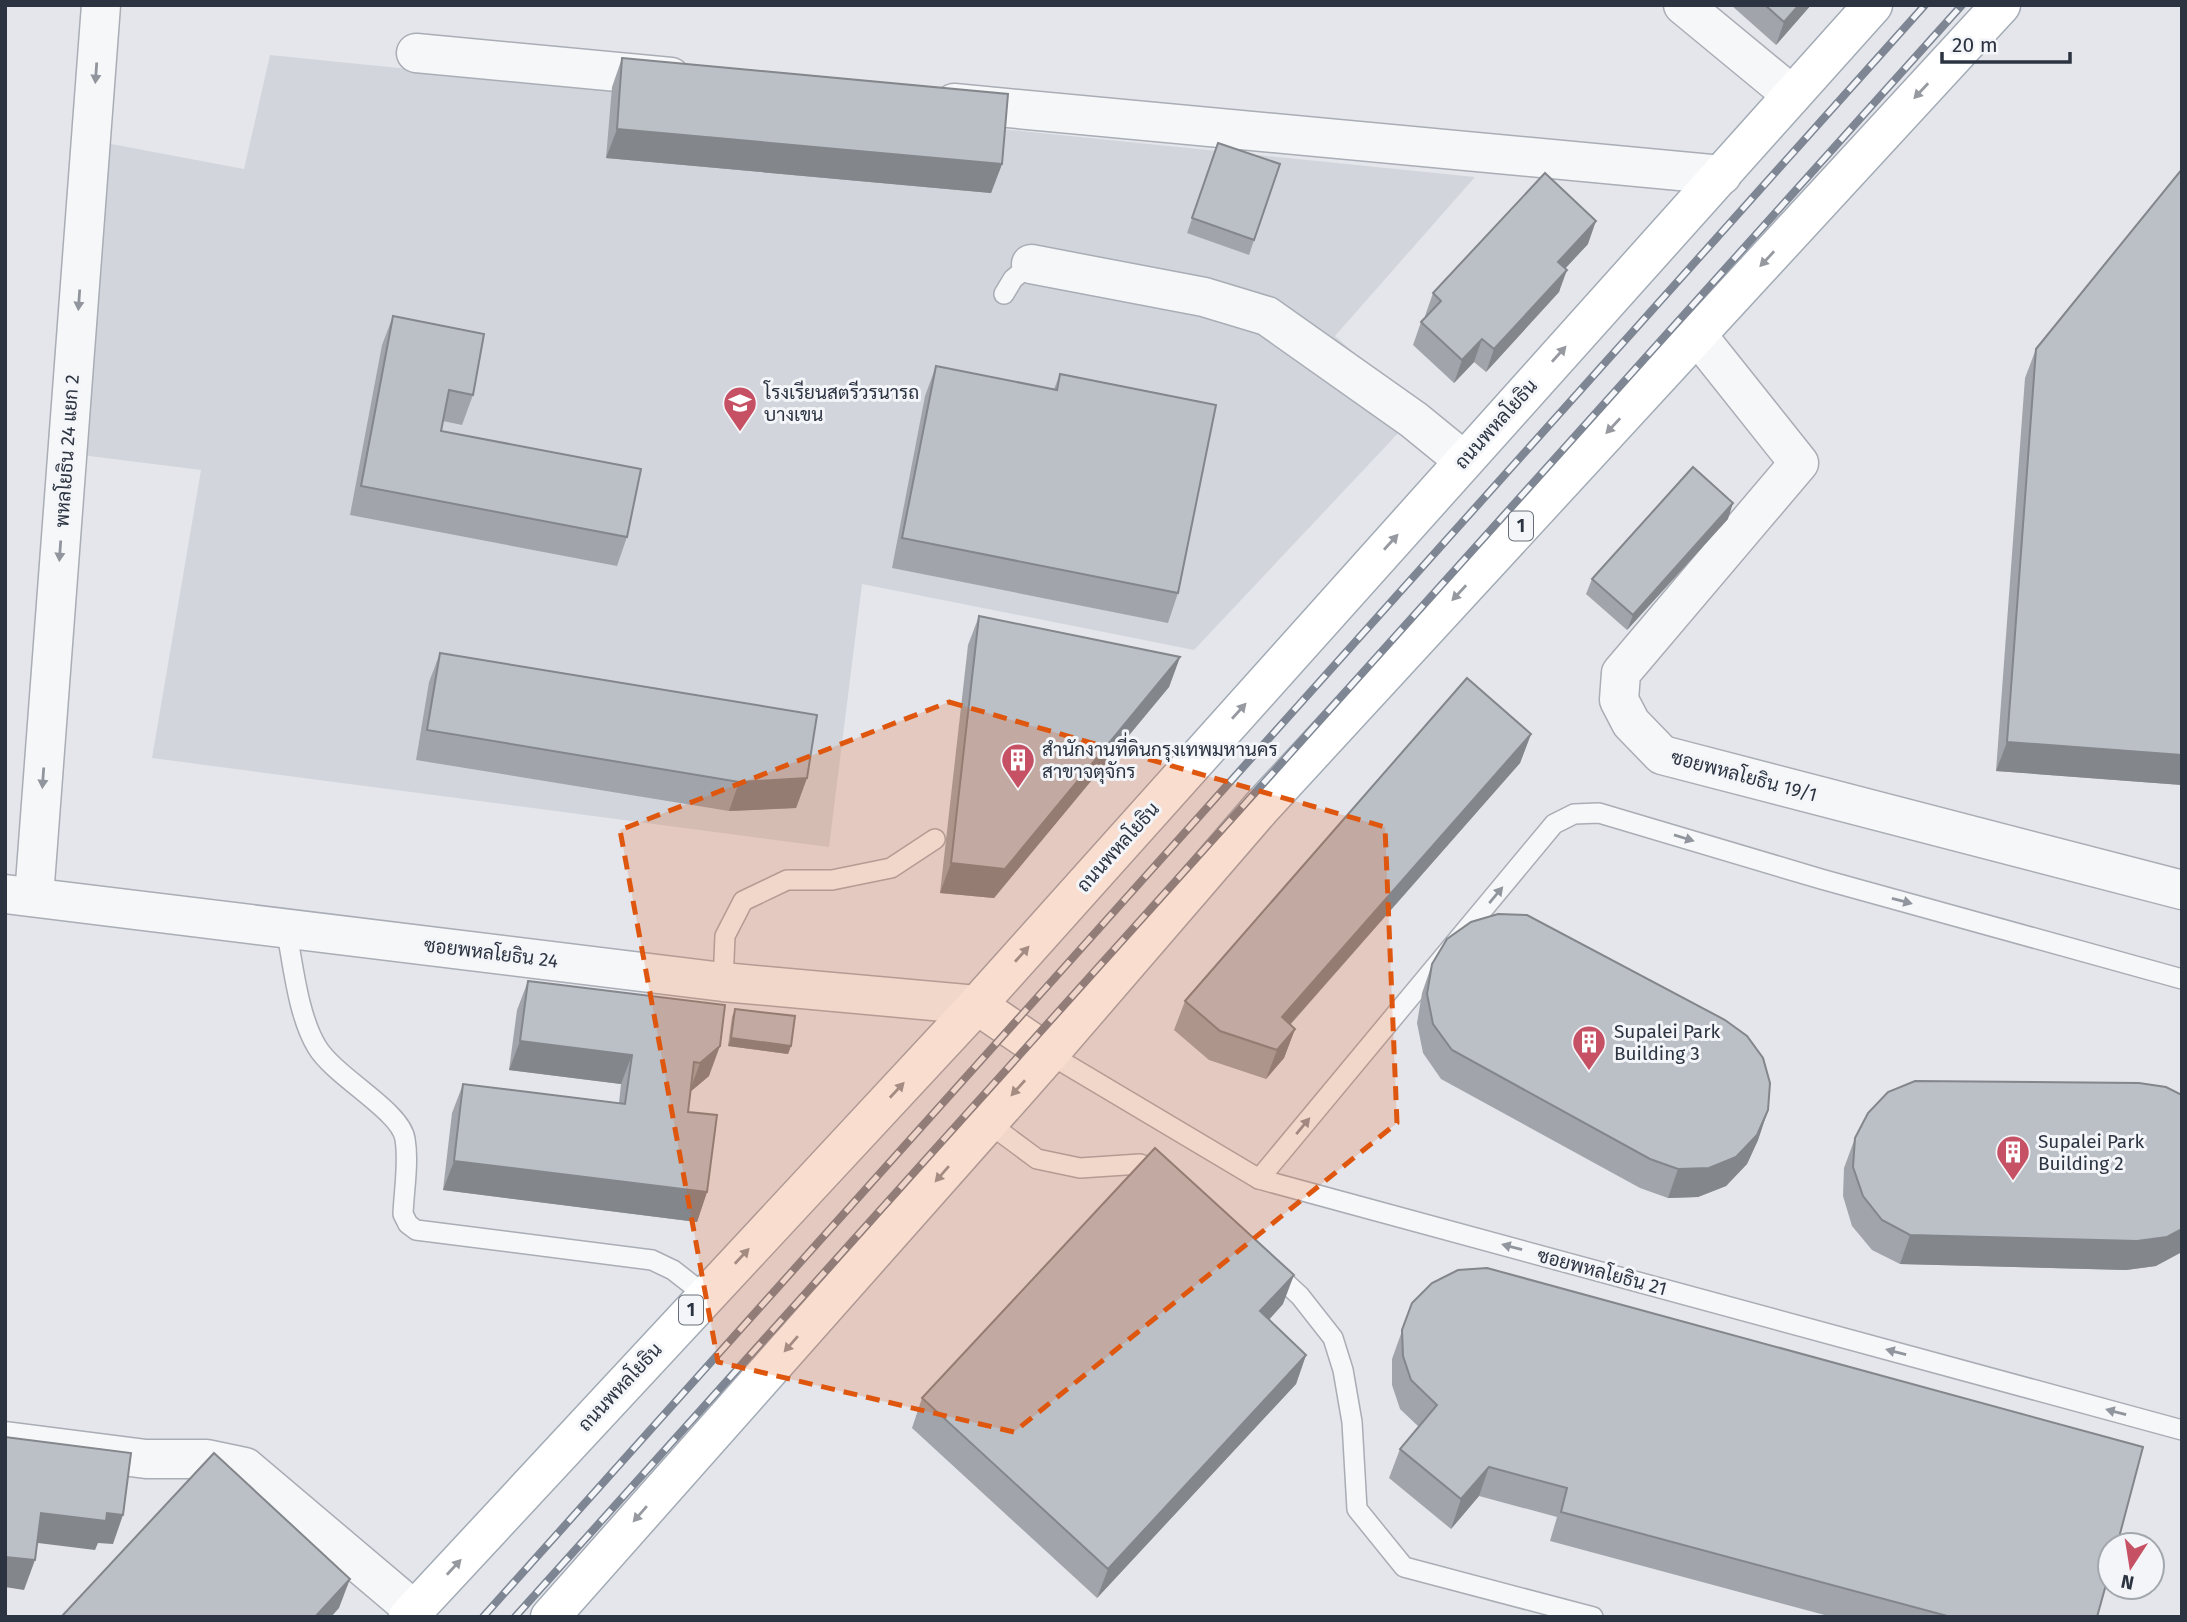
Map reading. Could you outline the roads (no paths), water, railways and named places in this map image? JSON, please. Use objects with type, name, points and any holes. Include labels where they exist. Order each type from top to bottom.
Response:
[{"type":"main road","name":"ถนนพหลโยธิน","points":[[411,1613],[977,1005],[1873,5]]},
{"type":"main road","name":"1","points":[[1049,1054],[1261,808],[2001,5]]},
{"type":"main road","points":[[550,1617],[1049,1054],[977,1005]]},
{"type":"street","name":"พหลโยธิน 24 แยก 2","points":[[20,895],[101,5]]},
{"type":"street","points":[[1683,5],[1792,95]]},
{"type":"street","points":[[416,53],[708,80]]},
{"type":"street","points":[[916,100],[1722,174]]},
{"type":"street","points":[[1031,264],[1204,297],[1267,316],[1414,420],[1463,460]]},
{"type":"street","name":"ซอยพหลโยธิน 19/1","points":[[1697,335],[1799,463],[1621,673],[1619,700],[1631,723],[1662,755],[2182,890]]},
{"type":"street","name":"ซอยพหลโยธิน 24","points":[[20,895],[723,982],[977,1005]]},
{"type":"street","points":[[5,1441],[146,1459],[207,1459],[245,1467],[411,1613]]},
{"type":"lane","points":[[1004,294],[1013,279],[1031,264]]},
{"type":"lane","points":[[1259,1179],[1554,824],[1574,814],[1599,813],[1821,879],[2182,979]]},
{"type":"lane","points":[[723,982],[725,936],[743,901],[787,880],[832,880],[891,868],[934,839]]},
{"type":"lane","points":[[286,928],[299,997],[316,1046],[332,1068],[396,1120],[405,1137],[403,1214],[408,1224],[416,1230],[652,1260],[673,1270],[705,1295]]},
{"type":"lane","name":"ซอยพหลโยธิน 21","points":[[1049,1054],[1259,1179],[2182,1430]]},
{"type":"lane","points":[[987,1122],[1037,1159],[1080,1168],[1140,1164],[1165,1174],[1176,1184]]},
{"type":"lane","points":[[1259,1258],[1300,1296],[1333,1338],[1343,1370],[1352,1422],[1357,1508],[1404,1567],[1594,1617]]},
{"type":"railway","points":[[483,1617],[1925,5]]},
{"type":"railway","points":[[515,1617],[1962,5]]},
{"type":"place","name":"โรงเรียนสตรีวรนารถ บางเขน","points":[[740,433]]},
{"type":"place","name":"สำนักงานที่ดินกรุงเทพมหานคร สาขาจตุจักร","points":[[1018,790]]},
{"type":"place","name":"Supalei Park Building 3","points":[[1589,1072]]},
{"type":"place","name":"Supalei Park Building 2","points":[[2013,1182]]}]
